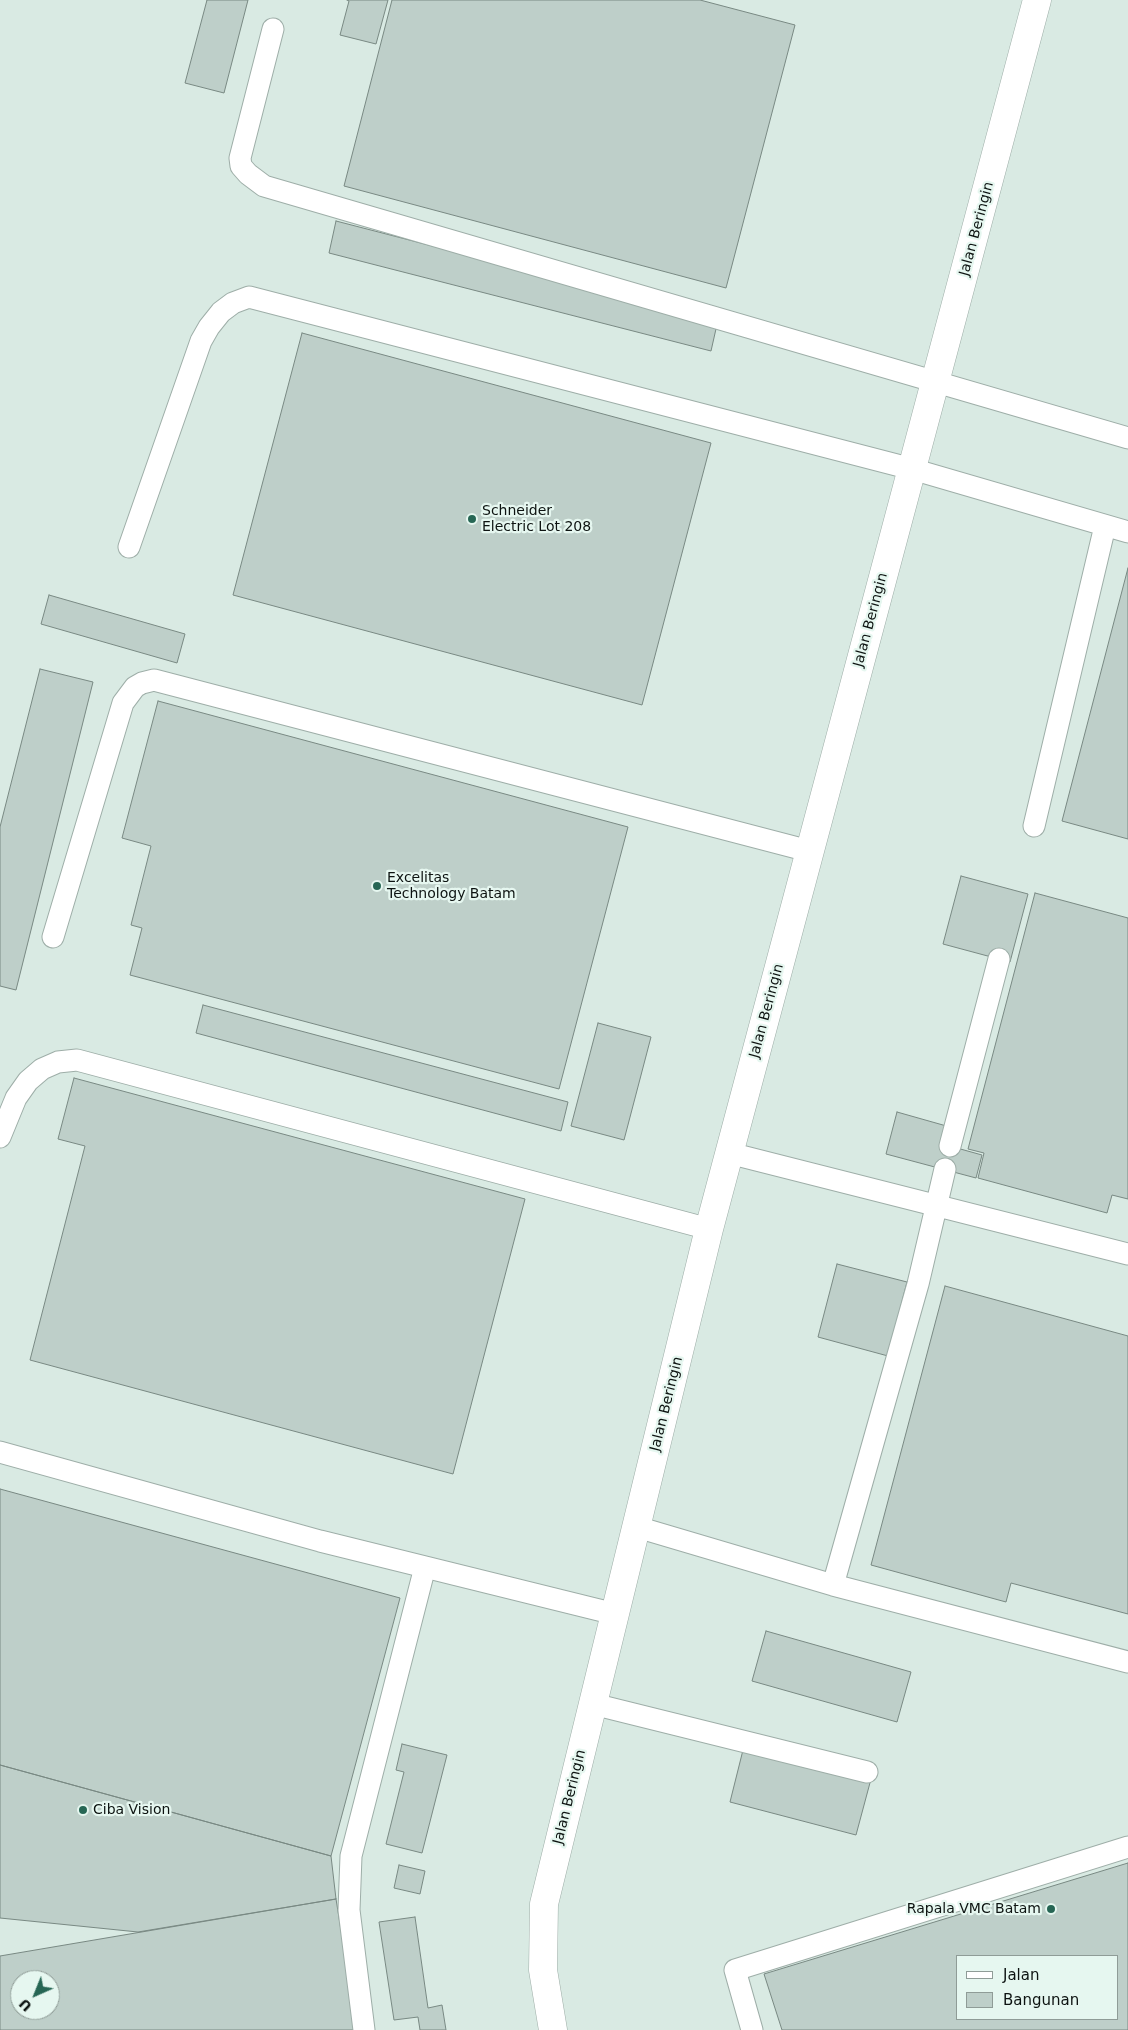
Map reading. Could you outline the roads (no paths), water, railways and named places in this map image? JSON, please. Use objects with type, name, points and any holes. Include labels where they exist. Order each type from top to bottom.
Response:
[{"type":"street","name":"Jalan Beringin","points":[[553,2030],[543,1970],[544,1904],[709,1229],[1037,0]]},
{"type":"lane","points":[[273,29],[240,158],[241,166],[255,182],[1128,438]]},
{"type":"lane","points":[[129,547],[201,341],[221,312],[233,303],[249,297],[912,469],[1128,532]]},
{"type":"lane","points":[[1034,826],[1105,526]]},
{"type":"lane","points":[[53,937],[123,703],[135,687],[154,680],[809,851]]},
{"type":"lane","points":[[950,1146],[999,959]]},
{"type":"lane","points":[[0,1137],[16,1098],[28,1081],[42,1069],[58,1062],[77,1060],[709,1229]]},
{"type":"lane","points":[[729,1153],[1128,1254]]},
{"type":"lane","points":[[834,1585],[918,1284],[935,1205],[945,1170]]},
{"type":"lane","points":[[0,1452],[320,1541],[615,1614]]},
{"type":"lane","points":[[637,1527],[834,1585],[1128,1662]]},
{"type":"lane","points":[[364,2030],[349,1910],[351,1856],[425,1567]]},
{"type":"lane","points":[[593,1704],[867,1772]]},
{"type":"lane","points":[[752,2030],[735,1970],[1128,1847]]},
{"type":"place","name":"Schneider Electric Lot 208","points":[[472,519]]},
{"type":"place","name":"Excelitas Technology Batam","points":[[377,886]]},
{"type":"place","name":"Ciba Vision","points":[[83,1810]]},
{"type":"place","name":"Rapala VMC Batam","points":[[1051,1909]]}]
